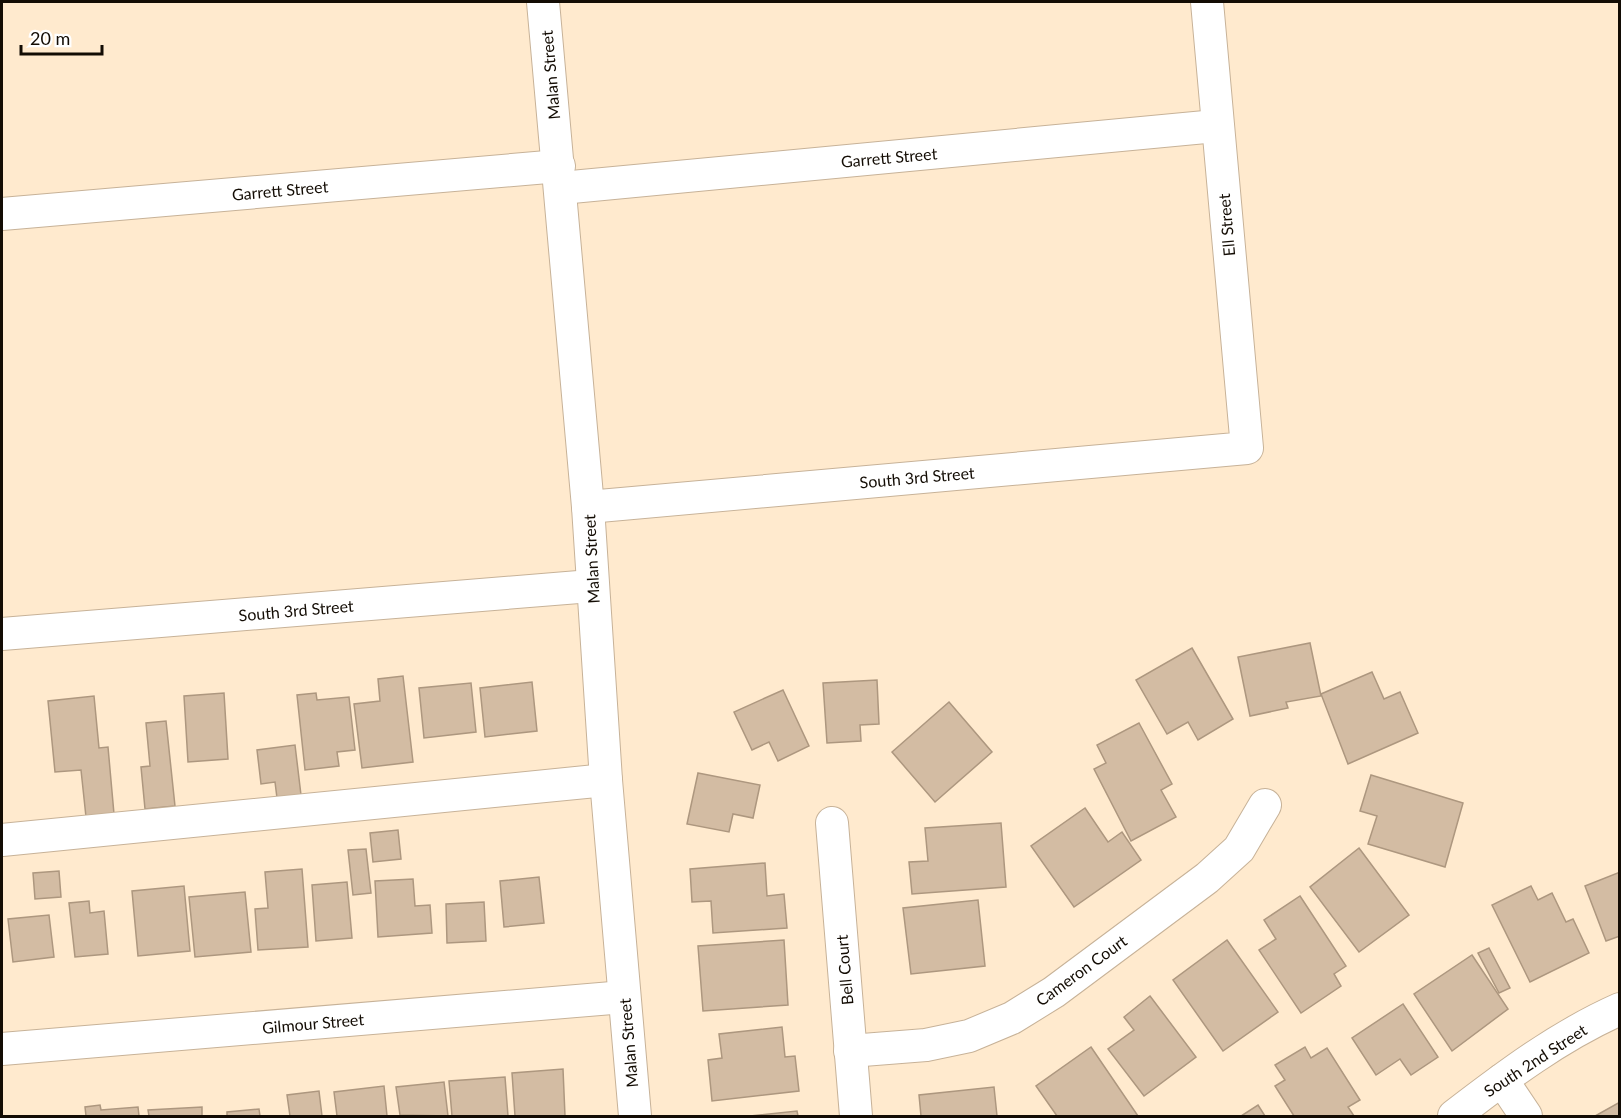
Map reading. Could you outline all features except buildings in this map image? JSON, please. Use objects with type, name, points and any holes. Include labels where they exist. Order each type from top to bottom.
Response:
[{"type":"street","name":"Malan Street","points":[[543,2],[588,507],[591,586],[635,1116]]},
{"type":"street","name":"Ell Street","points":[[1207,2],[1216,126],[1247,448]]},
{"type":"street","name":"Garrett Street","points":[[2,214],[560,177],[1216,126]]},
{"type":"street","name":"South 3rd Street","points":[[588,507],[1247,448]]},
{"type":"street","name":"South 3rd Street","points":[[2,634],[591,586]]},
{"type":"street","points":[[2,840],[606,780]]},
{"type":"street","name":"Cameron Court","points":[[850,1051],[926,1045],[969,1036],[1012,1018],[1054,992],[1207,878],[1239,849],[1265,805]]},
{"type":"street","name":"Bell Court","points":[[832,823],[856,1116]]},
{"type":"street","name":"Gilmour Street","points":[[2,1049],[624,997]]},
{"type":"street","name":"South 2nd Street","points":[[1454,1116],[1568,1035],[1620,1009]]},
{"type":"street","points":[[1502,1080],[1526,1116]]}]
